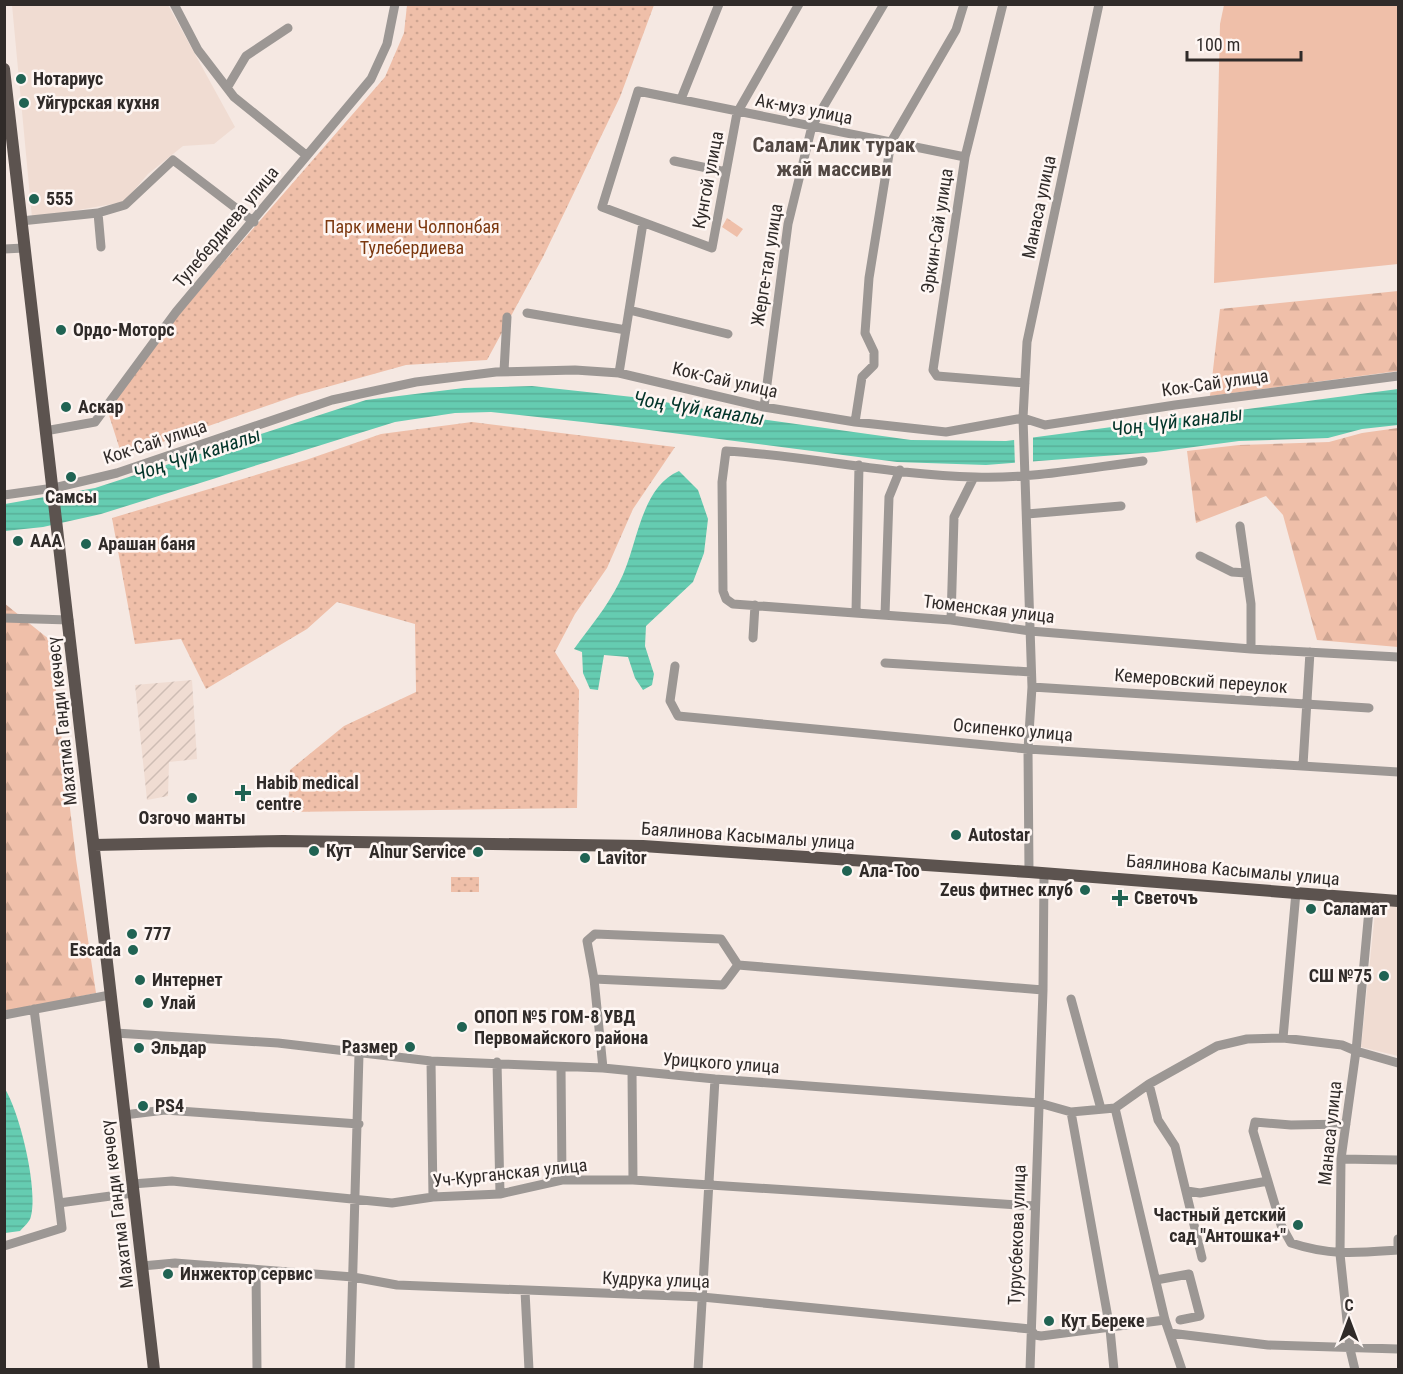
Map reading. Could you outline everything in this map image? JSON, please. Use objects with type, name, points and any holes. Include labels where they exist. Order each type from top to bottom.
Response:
[{"type":"main road","name":"Махатма Ганди көчөсү","points":[[4,69],[45,431],[60,535],[154,1370]]},
{"type":"main road","name":"Баялинова Касымалы улица","points":[[94,845],[283,841],[643,846],[1044,873],[1398,901]]},
{"type":"street","points":[[174,4],[198,50],[234,97],[306,155]]},
{"type":"street","name":"Тулебердиева улица","points":[[45,431],[95,422],[176,312],[254,222],[306,155],[371,79],[387,44],[395,4]]},
{"type":"street","points":[[681,99],[719,4]]},
{"type":"street","name":"Кунгой улица","points":[[638,91],[602,207],[712,248],[737,113],[799,4]]},
{"type":"street","name":"Жерге-тал улица","points":[[764,407],[788,224],[812,126],[884,4]]},
{"type":"street","points":[[855,422],[862,377],[874,365],[874,352],[865,333],[868,278],[891,142],[956,30],[964,4]]},
{"type":"street","name":"Эркин-Сай улица","points":[[1003,4],[965,157],[933,370],[937,376],[960,380],[1025,383]]},
{"type":"street","name":"Манаса улица","points":[[1024,473],[1023,417],[1027,342],[1099,4]]},
{"type":"street","points":[[227,88],[246,56],[288,28]]},
{"type":"street","name":"Ак-муз улица","points":[[638,91],[737,113],[965,157]]},
{"type":"street","points":[[21,222],[98,213],[125,205],[173,160],[254,222]]},
{"type":"street","points":[[675,161],[726,172]]},
{"type":"street","points":[[98,213],[101,247]]},
{"type":"street","points":[[619,373],[643,222]]},
{"type":"street","points":[[4,249],[24,248]]},
{"type":"street","points":[[629,310],[728,334]]},
{"type":"street","points":[[527,312],[626,330]]},
{"type":"street","points":[[504,371],[507,317]]},
{"type":"street","name":"Кок-Сай улица","points":[[4,495],[54,488],[117,474],[332,400],[416,382],[504,371],[575,370],[619,373],[764,407],[855,422],[946,432],[1023,417],[1045,425],[1175,405],[1398,376]]},
{"type":"street","name":"Тюменская улица","points":[[860,465],[780,454],[726,451],[722,482],[723,591],[726,599],[733,604],[951,620],[1030,631],[1251,649],[1398,657]]},
{"type":"street","points":[[856,612],[860,465],[974,477],[1143,461]]},
{"type":"street","points":[[885,615],[889,497],[900,470]]},
{"type":"street","points":[[1024,473],[1032,687],[1028,749],[1029,872]]},
{"type":"street","points":[[951,620],[954,517],[974,477]]},
{"type":"street","points":[[1027,514],[1121,506]]},
{"type":"street","points":[[1240,526],[1251,604],[1251,649]]},
{"type":"street","points":[[1200,556],[1233,572],[1246,573]]},
{"type":"street","points":[[753,638],[755,605]]},
{"type":"street","points":[[4,618],[69,620]]},
{"type":"street","points":[[1303,765],[1310,652]]},
{"type":"street","points":[[885,663],[1031,672]]},
{"type":"street","name":"Осипенко улица","points":[[675,666],[670,701],[678,716],[1028,749],[1398,772]]},
{"type":"street","name":"Кемеровский переулок","points":[[1032,687],[1369,708]]},
{"type":"street","points":[[1044,873],[1039,1103],[1071,1112],[1115,1108],[1149,1084],[1217,1046],[1247,1039],[1283,1038],[1342,1044],[1356,1051],[1398,1063]]},
{"type":"street","points":[[1283,1038],[1296,892]]},
{"type":"street","name":"Манаса улица","points":[[1355,1370],[1350,1348],[1340,1254],[1341,1159],[1356,1051],[1370,899]]},
{"type":"street","points":[[603,1068],[594,979],[586,941],[595,934],[721,939],[738,965]]},
{"type":"street","points":[[738,965],[1043,990]]},
{"type":"street","points":[[594,979],[723,985],[738,965]]},
{"type":"street","points":[[4,1015],[110,995]]},
{"type":"street","points":[[1071,999],[1101,1109]]},
{"type":"street","points":[[4,1245],[62,1228],[34,1009]]},
{"type":"street","name":"Урицкого улица","points":[[115,1033],[278,1043],[431,1061],[603,1068],[715,1079],[1039,1103]]},
{"type":"street","points":[[350,1370],[357,1198],[359,1054]]},
{"type":"street","points":[[431,1061],[434,1197]]},
{"type":"street","points":[[497,1062],[500,1194]]},
{"type":"street","points":[[561,1067],[562,1180]]},
{"type":"street","points":[[632,1072],[633,1180]]},
{"type":"street","points":[[698,1370],[715,1079]]},
{"type":"street","points":[[1149,1084],[1158,1120],[1175,1146],[1202,1258]]},
{"type":"street","name":"Турусбекова улица","points":[[1030,1370],[1039,1103]]},
{"type":"street","points":[[1115,1108],[1165,1320],[1182,1370]]},
{"type":"street","points":[[124,1115],[165,1110],[359,1124]]},
{"type":"street","points":[[1071,1112],[1110,1329],[1113,1370]]},
{"type":"street","points":[[1346,1124],[1291,1125],[1255,1122],[1253,1131],[1281,1225],[1291,1243],[1318,1252],[1340,1254],[1398,1250],[1398,1239]]},
{"type":"street","points":[[1341,1159],[1398,1160]]},
{"type":"street","name":"Уч-Курганская улица","points":[[59,1203],[172,1181],[392,1203],[434,1197],[500,1194],[562,1180],[633,1180],[1035,1206]]},
{"type":"street","points":[[1187,1191],[1200,1193],[1268,1181]]},
{"type":"street","name":"Кудрука улица","points":[[142,1266],[175,1263],[353,1277],[396,1285],[702,1297],[1030,1329],[1035,1335],[1041,1336],[1110,1329],[1165,1320]]},
{"type":"street","points":[[256,1270],[257,1370]]},
{"type":"street","points":[[1156,1280],[1189,1274],[1201,1313],[1198,1318],[1180,1320]]},
{"type":"street","points":[[525,1291],[529,1370]]},
{"type":"street","points":[[1170,1334],[1268,1345],[1398,1349]]},
{"type":"shaded area","points":[[12,5],[168,5],[235,127],[214,144],[183,146],[148,174],[124,202],[32,218]]},
{"type":"shaded area","points":[[192,680],[197,759],[169,762],[168,796],[147,800],[135,685]]},
{"type":"shaded area","name":"СШ №75","points":[[1376,903],[1398,905],[1398,1056],[1361,1047]]},
{"type":"green space","name":"Парк имени Чолпонбая Тулебердиева","points":[[407,5],[654,5],[620,97],[543,257],[487,360],[406,365],[298,395],[122,456],[107,409],[171,323],[385,77],[404,33]]},
{"type":"green space","points":[[1224,5],[1398,5],[1398,264],[1214,283],[1220,24]]},
{"type":"green space","points":[[727,218],[743,229],[737,237],[722,227]]},
{"type":"green space","points":[[1398,291],[1398,371],[1210,396],[1220,309]]},
{"type":"green space","points":[[472,422],[675,447],[633,509],[607,568],[575,614],[555,652],[579,690],[577,808],[288,812],[290,770],[344,726],[416,692],[415,624],[337,602],[307,629],[206,689],[181,639],[135,644],[112,518],[306,460],[381,434]]},
{"type":"green space","points":[[1398,428],[1398,647],[1317,640],[1283,515],[1266,496],[1196,523],[1187,451],[1239,445],[1329,442],[1362,433]]},
{"type":"green space","points":[[4,603],[50,640],[76,859],[96,993],[5,1012]]},
{"type":"green space","points":[[451,877],[479,877],[479,892],[451,892]]},
{"type":"water","name":"Чоң Чүй каналы","points":[[532,386],[642,398],[760,419],[911,440],[1006,441],[1398,389],[1398,425],[1362,429],[1328,438],[1239,441],[1156,452],[986,465],[897,462],[610,425],[491,412],[455,413],[395,422],[101,514],[43,527],[5,531],[5,504],[95,488],[366,400],[464,388]]},
{"type":"water","points":[[679,471],[698,490],[708,519],[704,553],[693,582],[646,626],[645,646],[654,674],[652,685],[643,690],[635,678],[628,657],[604,655],[598,690],[590,689],[583,673],[582,652],[574,649],[604,609],[619,583],[641,520],[655,491],[666,479]]},
{"type":"water","points":[[5,1089],[22,1132],[30,1170],[33,1203],[30,1218],[20,1231],[5,1233]]},
{"type":"pier","points":[[1033,434],[1033,465],[1015,466],[1014,437]]},
{"type":"place","name":"Нотариус","points":[[21,79]]},
{"type":"place","name":"Уйгурская кухня","points":[[24,103]]},
{"type":"place","name":"555","points":[[34,199]]},
{"type":"place","name":"Ордо-Моторс","points":[[61,330]]},
{"type":"place","name":"Аскар","points":[[66,407]]},
{"type":"place","name":"Самсы","points":[[71,477]]},
{"type":"place","name":"ААА","points":[[18,541]]},
{"type":"place","name":"Арашан баня","points":[[86,544]]},
{"type":"place","name":"Habib medical centre","points":[[243,793]]},
{"type":"place","name":"Озгочо манты","points":[[192,798]]},
{"type":"place","name":"Autostar","points":[[956,835]]},
{"type":"place","name":"Кут","points":[[314,851]]},
{"type":"place","name":"Alnur Service","points":[[478,852]]},
{"type":"place","name":"Lavitor","points":[[585,858]]},
{"type":"place","name":"Ала-Тоо","points":[[847,871]]},
{"type":"place","name":"Zeus фитнес клуб","points":[[1085,890]]},
{"type":"place","name":"Светочъ","points":[[1120,898]]},
{"type":"place","name":"Саламат","points":[[1311,909]]},
{"type":"place","name":"777","points":[[132,934]]},
{"type":"place","name":"Escada","points":[[133,950]]},
{"type":"place","name":"СШ №75","points":[[1384,976]]},
{"type":"place","name":"Интернет","points":[[140,980]]},
{"type":"place","name":"Улай","points":[[148,1003]]},
{"type":"place","name":"ОПОП №5 ГОМ-8 УВД Первомайского района","points":[[462,1027]]},
{"type":"place","name":"Размер","points":[[410,1047]]},
{"type":"place","name":"Эльдар","points":[[139,1048]]},
{"type":"place","name":"PS4","points":[[143,1106]]},
{"type":"place","name":"Частный детский сад \"Антошка+\"","points":[[1298,1225]]},
{"type":"place","name":"Инжектор сервис","points":[[168,1274]]},
{"type":"place","name":"Кут Береке","points":[[1049,1321]]},
{"type":"district","name":"Салам-Алик турак жай массиви","points":[[834,157]]}]
